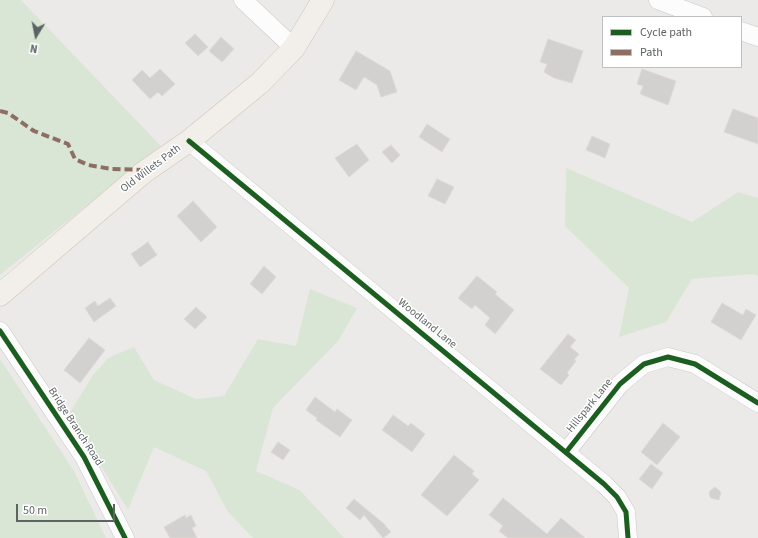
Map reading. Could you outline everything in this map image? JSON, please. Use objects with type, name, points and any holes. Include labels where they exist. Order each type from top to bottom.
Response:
[{"type":"main road","name":"Old Willets Path","points":[[0,295],[144,172],[190,140],[260,83],[294,48],[323,0]]},
{"type":"street","points":[[244,0],[294,48]]},
{"type":"street","points":[[658,0],[700,16]]},
{"type":"street","points":[[742,31],[758,37]]},
{"type":"street","name":"Woodland Lane","points":[[190,140],[219,166],[567,451],[617,497],[626,512],[628,538]]},
{"type":"street","name":"Bridge Branch Road","points":[[0,331],[84,456],[125,538]]},
{"type":"street","name":"Hillspark Lane","points":[[567,451],[620,384],[644,364],[668,357],[695,364],[758,403]]},
{"type":"green space","points":[[0,0],[21,0],[161,146],[0,275]]},
{"type":"green space","points":[[566,168],[692,222],[738,192],[758,198],[758,276],[753,274],[692,279],[666,322],[619,337],[629,288],[565,226]]},
{"type":"green space","points":[[310,289],[357,308],[339,340],[273,408],[256,471],[300,490],[344,538],[253,538],[228,512],[206,471],[154,447],[128,510],[69,414],[93,375],[108,358],[134,347],[154,380],[196,399],[224,396],[258,339],[296,346]]},
{"type":"green space","points":[[0,359],[74,471],[106,538],[0,538]]},
{"type":"building","points":[[195,34],[208,47],[198,56],[185,43]]},
{"type":"building","points":[[221,37],[234,49],[222,62],[209,51]]},
{"type":"building","points":[[548,39],[583,51],[572,83],[554,78],[544,72],[547,64],[540,62]]},
{"type":"building","points":[[356,51],[390,71],[397,92],[381,97],[377,85],[364,77],[356,90],[339,80]]},
{"type":"building","points":[[160,69],[175,84],[162,96],[158,92],[150,99],[132,80],[142,70],[150,78]]},
{"type":"building","points":[[642,69],[676,81],[668,105],[640,94],[643,86],[637,84]]},
{"type":"building","points":[[733,109],[758,118],[758,144],[724,132]]},
{"type":"building","points":[[427,124],[450,139],[442,152],[419,137]]},
{"type":"building","points":[[592,136],[610,144],[605,158],[586,150]]},
{"type":"building","points":[[357,144],[369,160],[349,177],[335,158]]},
{"type":"building","points":[[391,145],[400,155],[392,163],[382,152]]},
{"type":"building","points":[[437,179],[454,187],[445,204],[428,196]]},
{"type":"building","points":[[193,201],[217,227],[201,242],[177,216]]},
{"type":"building","points":[[148,242],[157,255],[140,267],[131,254]]},
{"type":"building","points":[[264,266],[276,277],[262,294],[250,284]]},
{"type":"building","points":[[477,276],[497,292],[495,294],[514,310],[495,334],[485,325],[490,318],[475,305],[472,309],[458,298]]},
{"type":"building","points":[[110,298],[116,306],[94,322],[85,308],[95,301],[98,306]]},
{"type":"building","points":[[722,303],[743,315],[746,309],[756,315],[741,340],[711,322]]},
{"type":"building","points":[[196,307],[207,317],[195,329],[184,319]]},
{"type":"building","points":[[568,334],[576,340],[570,347],[579,354],[574,360],[576,361],[567,373],[569,375],[561,385],[540,369]]},
{"type":"building","points":[[89,338],[105,350],[80,383],[64,370]]},
{"type":"building","points":[[315,397],[335,412],[337,409],[352,420],[340,437],[316,420],[317,418],[306,410]]},
{"type":"building","points":[[393,415],[408,426],[411,423],[425,434],[412,452],[382,430]]},
{"type":"building","points":[[663,423],[680,437],[657,465],[641,452]]},
{"type":"building","points":[[278,442],[290,450],[283,460],[271,452]]},
{"type":"building","points":[[454,455],[474,471],[472,474],[479,480],[447,516],[421,495]]},
{"type":"building","points":[[651,464],[663,473],[652,489],[639,479]]},
{"type":"building","points":[[715,487],[721,492],[719,500],[711,498],[709,495],[710,491]]},
{"type":"building","points":[[503,498],[547,534],[561,518],[585,538],[508,538],[499,531],[503,526],[489,515]]},
{"type":"building","points":[[354,499],[383,523],[391,532],[383,538],[364,515],[360,520],[346,508]]},
{"type":"building","points":[[185,515],[186,518],[191,515],[196,526],[192,528],[197,538],[170,538],[164,527]]},
{"type":"marked path","points":[[0,111],[8,113],[34,131],[68,144],[75,159],[88,165],[112,169],[147,170]]},
{"type":"cycle path","points":[[189,141],[604,484],[617,497],[626,512],[628,538]]},
{"type":"cycle path","points":[[0,331],[84,457],[125,538]]},
{"type":"cycle path","points":[[567,451],[620,384],[644,364],[668,357],[695,364],[758,403]]}]
